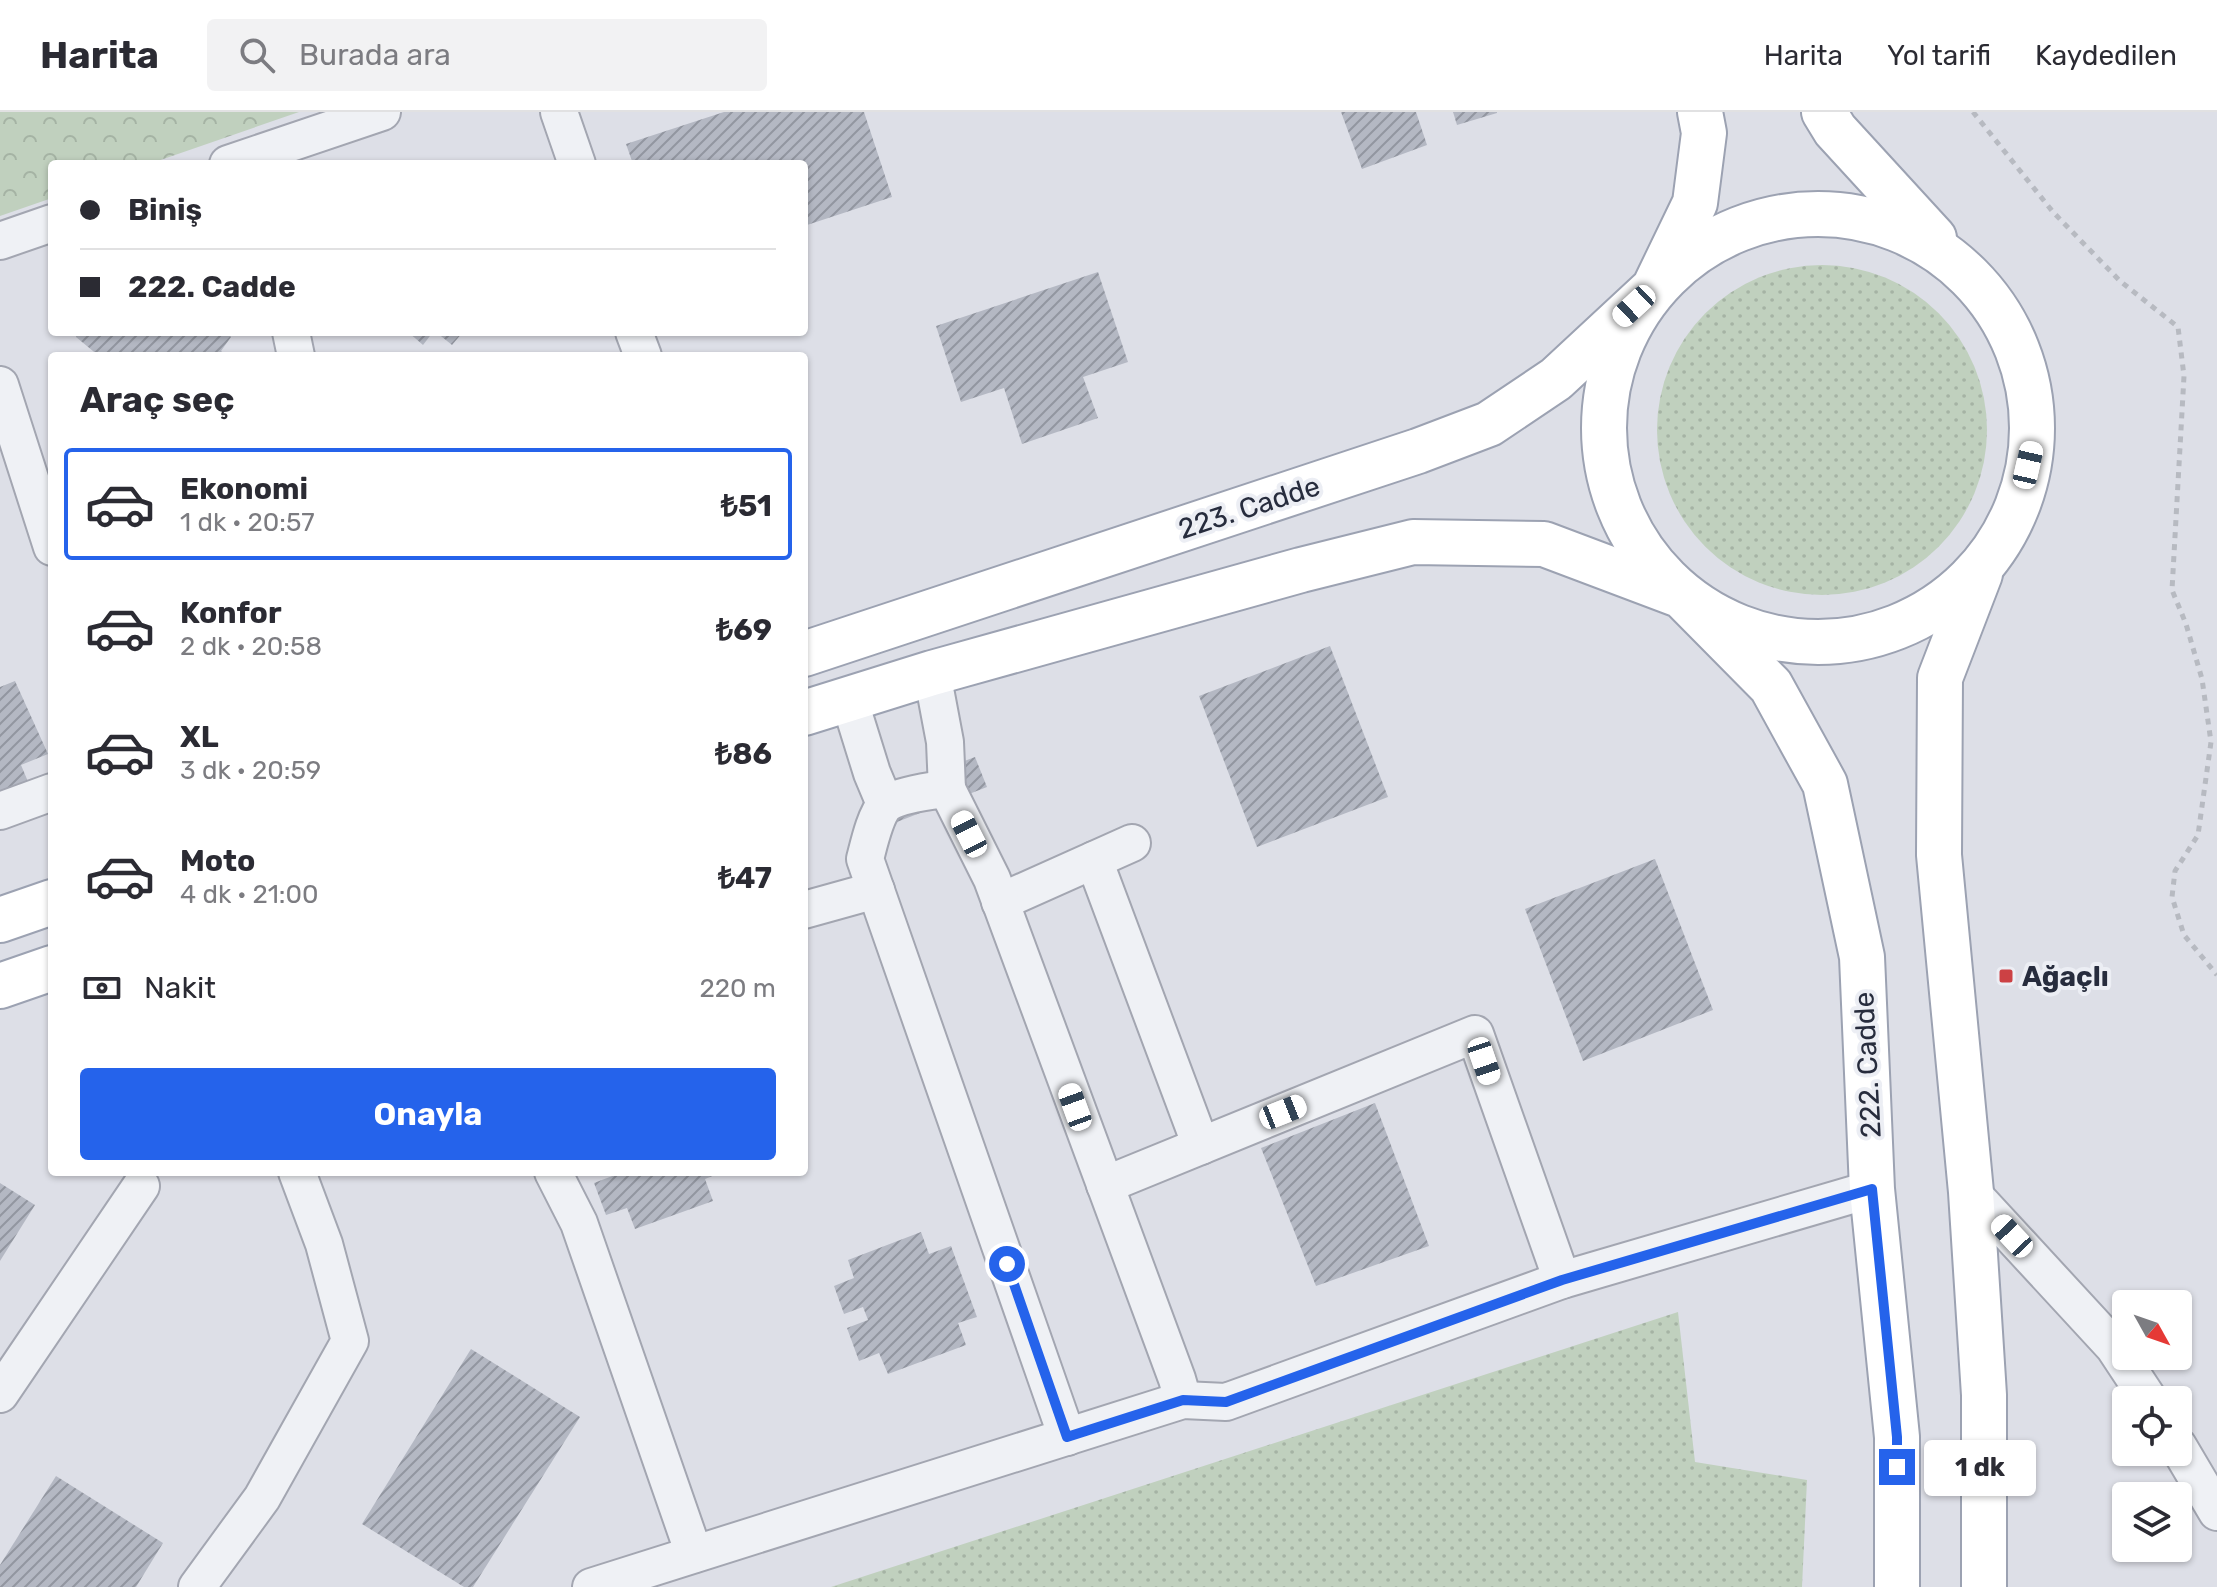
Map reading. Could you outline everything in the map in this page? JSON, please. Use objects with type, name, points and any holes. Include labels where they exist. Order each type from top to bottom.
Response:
[{"type":"main road","points":[[1654,288],[1695,203],[1704,133],[1700,112]]},
{"type":"main road","points":[[1824,112],[1835,130],[2000,311],[2027,374],[2034,443],[2018,509],[1982,568],[1940,678],[1939,855],[1971,1192],[1984,1395],[1984,1587]]},
{"type":"main road","name":"223. Cadde","points":[[808,653],[1418,451],[1489,424],[1556,379],[1705,245],[1766,219],[1833,212],[1897,227],[1955,260]]},
{"type":"main road","name":"222. Cadde","points":[[1654,288],[1618,347],[1603,414],[1609,481],[1636,545],[1771,686],[1825,784],[1862,957],[1872,1189],[1897,1437],[1897,1587]]},
{"type":"main road","points":[[808,712],[932,673],[1286,574],[1413,542],[1544,544],[1682,596],[1739,629],[1804,644],[1870,638],[1932,612],[1982,568]]},
{"type":"main road","points":[[0,920],[48,903]]},
{"type":"main road","points":[[0,986],[48,969]]},
{"type":"street","points":[[240,160],[382,112]]},
{"type":"street","points":[[559,112],[576,160]]},
{"type":"street","points":[[0,241],[48,224]]},
{"type":"street","points":[[0,385],[48,535]]},
{"type":"street","points":[[932,673],[945,742],[947,789],[992,879],[1183,1400]]},
{"type":"street","points":[[849,699],[885,804]]},
{"type":"street","points":[[947,789],[894,799],[885,804],[865,859],[1067,1437]]},
{"type":"street","points":[[0,811],[48,793]]},
{"type":"street","points":[[1000,902],[1132,843]]},
{"type":"street","points":[[1094,860],[1201,1146]]},
{"type":"street","points":[[808,909],[876,890]]},
{"type":"street","points":[[1105,1185],[1475,1034],[1562,1280]]},
{"type":"street","points":[[197,1587],[262,1498],[350,1341],[324,1244],[298,1176]]},
{"type":"street","points":[[555,1176],[579,1223],[694,1554]]},
{"type":"street","points":[[0,1394],[141,1186]]},
{"type":"street","points":[[591,1587],[1183,1400],[1226,1402],[1562,1280],[1872,1189]]},
{"type":"street","points":[[1971,1192],[2114,1347],[2140,1386]]},
{"type":"street","points":[[2190,1466],[2217,1512]]},
{"type":"path","points":[[1973,112],[2053,212],[2120,281],[2178,327],[2184,376],[2172,590],[2186,624],[2202,679],[2211,742],[2198,835],[2175,871],[2172,897],[2184,935],[2217,975]]},
{"type":"green space","points":[[0,112],[299,112],[161,160],[48,160],[48,199],[0,216]]},
{"type":"green space","points":[[1822,265],[1854,268],[1885,278],[1914,293],[1939,313],[1959,338],[1974,367],[1984,398],[1987,430],[1984,462],[1974,493],[1959,522],[1939,547],[1914,567],[1885,582],[1854,592],[1822,595],[1790,592],[1759,582],[1730,567],[1705,547],[1685,522],[1670,493],[1660,462],[1657,430],[1660,398],[1670,367],[1685,338],[1705,313],[1730,293],[1759,278],[1790,268]]},
{"type":"green space","points":[[1678,1312],[1695,1462],[1807,1480],[1802,1587],[831,1587]]},
{"type":"building","points":[[724,112],[864,112],[892,197],[808,225],[808,160],[632,160],[626,144]]},
{"type":"building","points":[[1341,112],[1416,112],[1427,145],[1362,169]]},
{"type":"building","points":[[1453,112],[1497,112],[1497,113],[1457,125]]},
{"type":"building","points":[[1098,272],[1128,362],[1083,377],[1098,418],[1022,444],[1004,388],[961,402],[936,326]]},
{"type":"building","points":[[413,336],[430,336],[423,345]]},
{"type":"building","points":[[441,336],[460,336],[452,345]]},
{"type":"building","points":[[76,337],[231,337],[222,352],[94,352]]},
{"type":"building","points":[[1330,646],[1388,797],[1257,847],[1199,696]]},
{"type":"building","points":[[15,681],[48,754],[21,765],[29,784],[0,795],[0,687]]},
{"type":"building","points":[[975,757],[987,787],[884,827],[872,796]]},
{"type":"building","points":[[1655,859],[1713,1010],[1583,1061],[1525,909]]},
{"type":"building","points":[[1375,1103],[1429,1246],[1316,1286],[1261,1148]]},
{"type":"building","points":[[612,1176],[712,1176],[705,1179],[713,1201],[635,1229],[627,1208],[606,1215],[594,1183]]},
{"type":"building","points":[[0,1183],[35,1205],[0,1261]]},
{"type":"building","points":[[921,1232],[929,1254],[951,1246],[977,1317],[958,1323],[966,1345],[888,1374],[879,1353],[859,1361],[847,1328],[868,1320],[863,1307],[844,1314],[834,1286],[854,1278],[848,1260]]},
{"type":"building","points":[[471,1349],[580,1417],[473,1587],[464,1587],[362,1524]]},
{"type":"building","points":[[56,1476],[163,1543],[136,1587],[0,1587],[0,1565]]},
{"type":"place","name":"Ağaçlı","points":[[2006,976]]},
{"type":"route","points":[[1007,1264],[1067,1437],[1183,1400],[1226,1402],[1562,1280],[1872,1189],[1897,1437],[1897,1467]]}]
